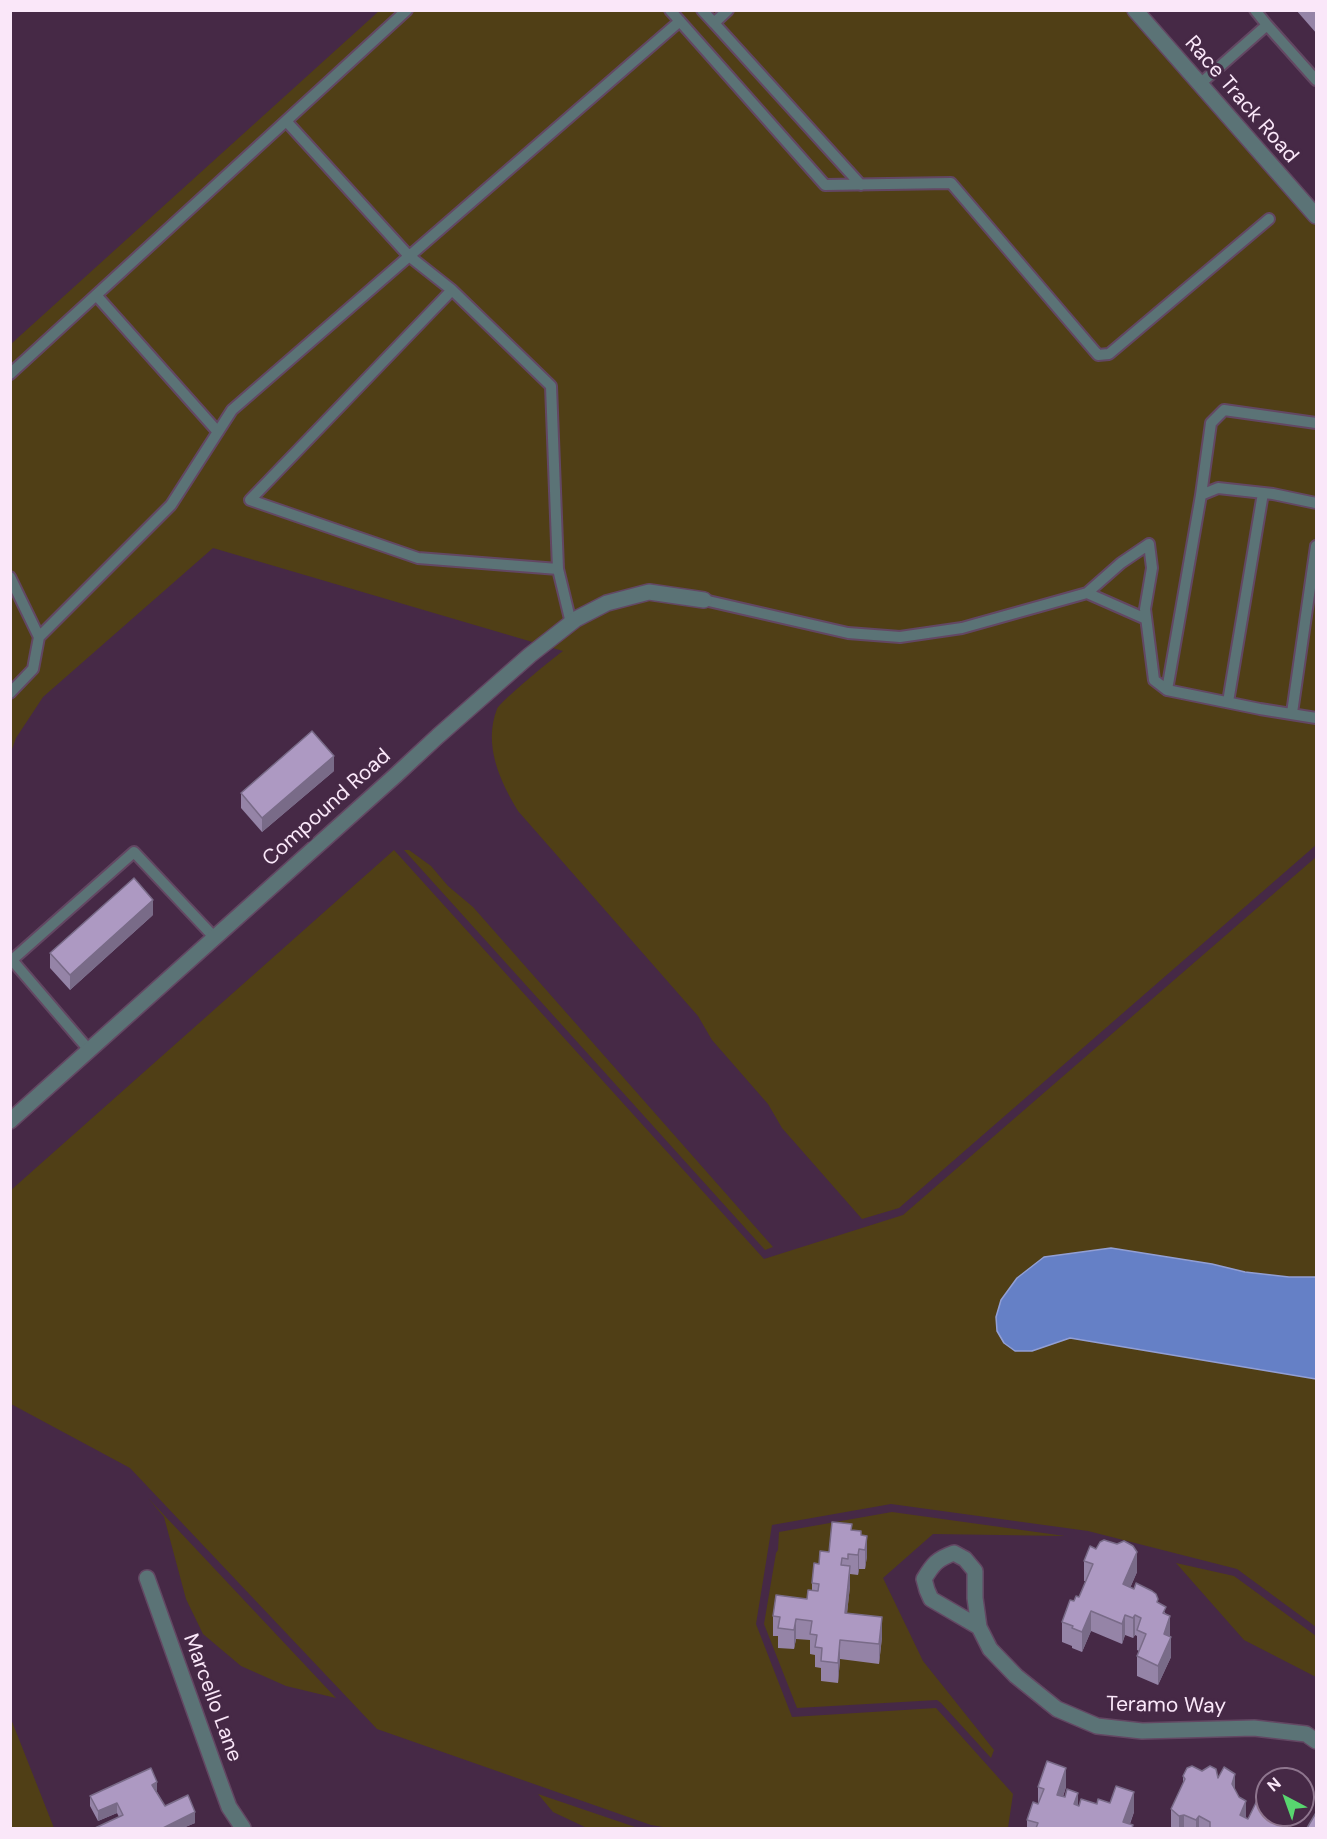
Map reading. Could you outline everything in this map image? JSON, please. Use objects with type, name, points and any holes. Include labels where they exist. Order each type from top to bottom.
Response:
[{"type":"street","name":"Race Track Road","points":[[1135,10],[1314,207]]},
{"type":"street","name":"Compound Road","points":[[10,1121],[438,736],[530,655],[571,623],[607,603],[649,592],[704,600]]},
{"type":"street","name":"Teramo Way","points":[[979,1627],[932,1599],[924,1579],[940,1558],[954,1553],[965,1558],[975,1570],[975,1598],[979,1627],[990,1649],[1016,1676],[1057,1709],[1097,1726],[1142,1731],[1254,1728],[1306,1734],[1317,1741]]},
{"type":"street","name":"Marcello Lane","points":[[147,1578],[229,1806],[243,1828]]},
{"type":"lane","points":[[10,374],[407,10]]},
{"type":"lane","points":[[670,10],[825,185],[951,183],[1098,355],[1108,354],[1269,219]]},
{"type":"lane","points":[[702,10],[861,185]]},
{"type":"lane","points":[[714,23],[728,10]]},
{"type":"lane","points":[[1255,10],[1317,80]]},
{"type":"lane","points":[[10,693],[33,669],[39,637],[171,505],[232,410],[680,21]]},
{"type":"lane","points":[[1200,84],[1267,24]]},
{"type":"lane","points":[[287,122],[409,256],[452,290],[551,386],[558,569],[571,623]]},
{"type":"lane","points":[[452,290],[250,500],[418,558],[558,569]]},
{"type":"lane","points":[[96,295],[218,432]]},
{"type":"lane","points":[[1167,690],[1212,423],[1224,410],[1317,423]]},
{"type":"lane","points":[[1201,495],[1218,488],[1317,503]]},
{"type":"lane","points":[[1228,702],[1263,493]]},
{"type":"lane","points":[[704,600],[848,633],[900,637],[962,628],[1087,592],[1121,563],[1149,544],[1152,568],[1145,609],[1154,680],[1167,690],[1317,718]]},
{"type":"lane","points":[[1292,713],[1317,546]]},
{"type":"lane","points":[[10,577],[39,637]]},
{"type":"lane","points":[[1087,592],[1146,619]]},
{"type":"lane","points":[[89,1050],[12,960],[134,852],[214,937]]},
{"type":"shaded area","points":[[379,11],[1134,11],[1316,217],[1316,845],[899,1208],[862,1219],[782,1128],[768,1104],[712,1040],[698,1016],[518,811],[505,787],[496,762],[492,736],[493,722],[501,704],[563,651],[213,548],[43,697],[16,738],[11,752],[11,344]]},
{"type":"shaded area","points":[[394,850],[764,1259],[903,1215],[1316,857],[1316,1627],[1237,1569],[1088,1531],[891,1504],[772,1525],[756,1624],[792,1717],[936,1708],[1013,1794],[1008,1828],[669,1828],[651,1825],[377,1729],[130,1468],[11,1404],[10,1191]]},
{"type":"shaded area","points":[[404,850],[409,850],[431,866],[448,886],[473,907],[773,1247],[765,1250]]},
{"type":"shaded area","points":[[148,1498],[336,1698],[286,1686],[241,1666],[203,1634],[186,1599],[164,1517]]},
{"type":"shaded area","points":[[892,1512],[1065,1536],[933,1534],[883,1578],[923,1661],[994,1750],[991,1758],[937,1700],[797,1708],[764,1624],[778,1550],[779,1532]]},
{"type":"shaded area","points":[[1176,1563],[1234,1576],[1316,1636],[1316,1677],[1244,1640]]},
{"type":"shaded area","points":[[11,1719],[54,1828],[11,1828]]},
{"type":"shaded area","points":[[538,1794],[638,1828],[587,1828],[553,1812]]},
{"type":"water","points":[[1111,1248],[1212,1264],[1245,1272],[1289,1277],[1316,1277],[1316,1379],[1070,1338],[1032,1351],[1015,1351],[1004,1343],[997,1331],[996,1317],[1001,1300],[1017,1278],[1044,1257]]},
{"type":"building","points":[[312,731],[334,756],[262,818],[241,793]]},
{"type":"building","points":[[134,878],[153,900],[70,975],[50,953]]},
{"type":"building","points":[[832,1522],[852,1524],[851,1530],[861,1531],[861,1535],[867,1536],[865,1550],[859,1549],[858,1555],[848,1554],[848,1559],[842,1558],[841,1565],[850,1566],[845,1613],[882,1617],[879,1644],[840,1640],[838,1663],[821,1661],[822,1648],[815,1647],[817,1635],[810,1634],[812,1621],[796,1619],[794,1630],[778,1628],[780,1617],[773,1616],[776,1595],[807,1599],[808,1590],[818,1591],[819,1584],[812,1583],[814,1563],[819,1564],[820,1551],[829,1552]]},
{"type":"building","points":[[1104,1540],[1117,1544],[1124,1541],[1133,1546],[1137,1552],[1123,1584],[1134,1589],[1136,1583],[1152,1591],[1156,1594],[1157,1602],[1166,1607],[1163,1613],[1170,1616],[1164,1634],[1171,1637],[1158,1666],[1137,1656],[1146,1634],[1137,1630],[1141,1618],[1135,1615],[1133,1618],[1125,1615],[1122,1624],[1091,1611],[1082,1632],[1062,1622],[1070,1600],[1074,1601],[1076,1596],[1079,1597],[1093,1564],[1084,1561],[1090,1546],[1096,1549]]},
{"type":"building","points":[[1047,1761],[1066,1768],[1057,1795],[1065,1797],[1067,1789],[1078,1793],[1074,1804],[1079,1806],[1081,1799],[1097,1804],[1098,1799],[1110,1803],[1116,1786],[1134,1792],[1123,1822],[1133,1825],[1132,1828],[1036,1828],[1038,1823],[1027,1820],[1033,1802],[1038,1804],[1044,1789],[1038,1787]]},
{"type":"building","points":[[1192,1766],[1202,1771],[1210,1766],[1216,1769],[1218,1778],[1224,1767],[1235,1774],[1232,1784],[1239,1797],[1246,1801],[1240,1815],[1248,1819],[1255,1805],[1255,1827],[1286,1828],[1210,1828],[1210,1822],[1199,1816],[1196,1820],[1184,1815],[1179,1816],[1171,1809],[1185,1779],[1183,1776],[1187,1768]]},
{"type":"building","points":[[151,1768],[157,1782],[152,1785],[165,1806],[188,1795],[195,1812],[163,1828],[95,1828],[123,1815],[117,1803],[98,1811],[90,1796]]},
{"type":"building","points":[[1317,1811],[1317,1828],[1307,1828],[1315,1827]]}]
